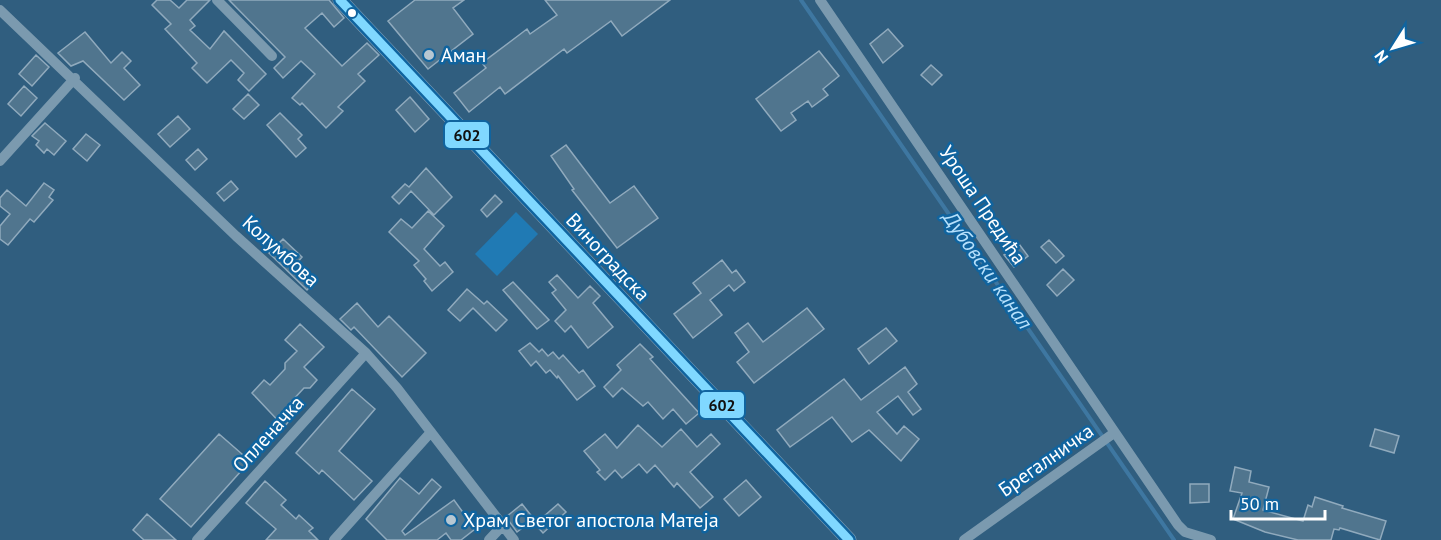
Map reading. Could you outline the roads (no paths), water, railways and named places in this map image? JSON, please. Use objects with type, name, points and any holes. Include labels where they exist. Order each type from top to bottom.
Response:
[{"type":"street","points":[[217,0],[272,56]]},
{"type":"street","name":"Виноградска","points":[[340,0],[841,537]]},
{"type":"street","name":"Уроша Предића","points":[[820,0],[956,196],[1112,434]]},
{"type":"street","name":"Колумбова","points":[[0,10],[75,78],[236,236],[366,353],[431,432],[514,540]]},
{"type":"street","points":[[0,162],[75,78]]},
{"type":"street","name":"Опленачка","points":[[197,540],[366,353]]},
{"type":"street","points":[[334,540],[431,432]]},
{"type":"street","name":"Брегалничка","points":[[964,540],[1112,434],[1181,529],[1210,540]]},
{"type":"street","points":[[489,540],[503,525]]},
{"type":"waterway","name":"Дубовски канал","points":[[801,0],[1174,540]]},
{"type":"place","name":"Аман","points":[[429,55]]},
{"type":"place","name":"Храм Светог апостола Матеја","points":[[451,520]]}]
